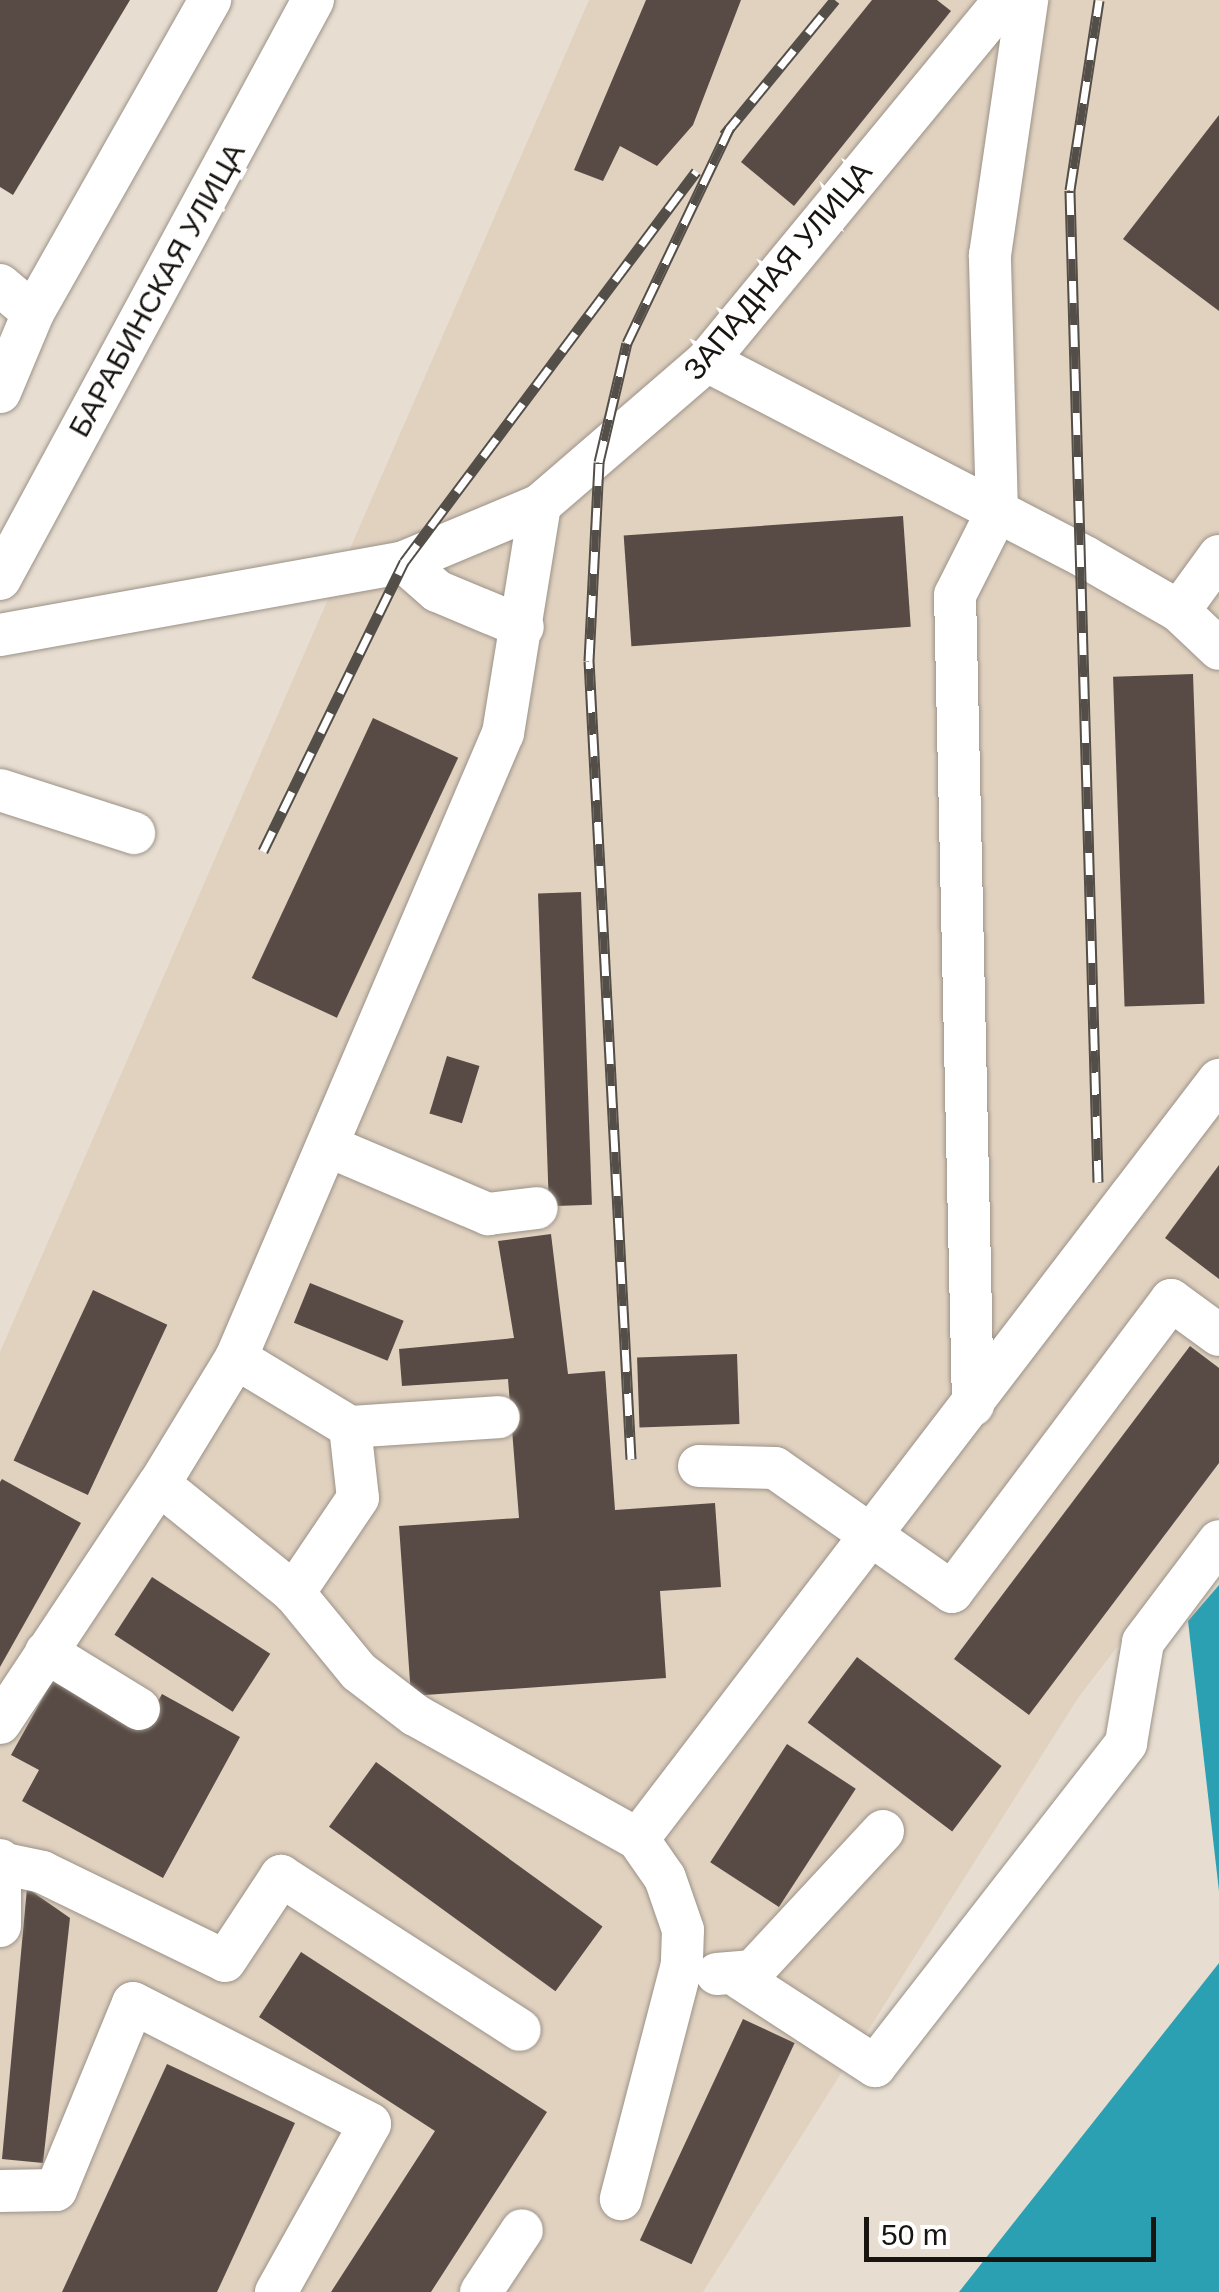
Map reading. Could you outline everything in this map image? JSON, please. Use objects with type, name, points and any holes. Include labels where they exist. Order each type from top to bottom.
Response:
[{"type":"street","points":[[0,392],[33,312],[210,0]]},
{"type":"street","name":"БАРАБИНСКАЯ УЛИЦА","points":[[0,579],[313,0]]},
{"type":"street","name":"ЗАПАДНАЯ УЛИЦА","points":[[0,635],[404,562],[540,505],[707,361],[1005,0]]},
{"type":"street","points":[[973,1405],[955,594],[998,512],[990,255],[1027,0]]},
{"type":"street","points":[[0,285],[33,312]]},
{"type":"street","points":[[707,361],[1178,610],[1219,649]]},
{"type":"street","points":[[0,1722],[159,1484],[236,1358],[330,1148],[504,734],[540,505]]},
{"type":"street","points":[[1178,610],[1219,556]]},
{"type":"street","points":[[404,562],[437,591],[523,628]]},
{"type":"street","points":[[0,790],[134,833]]},
{"type":"street","points":[[638,1839],[875,1535],[1219,1080]]},
{"type":"street","points":[[330,1148],[488,1214],[537,1208]]},
{"type":"street","points":[[698,1466],[775,1468],[952,1592],[1171,1300],[1219,1335]]},
{"type":"street","points":[[236,1358],[350,1428],[499,1417]]},
{"type":"street","points":[[294,1593],[358,1498],[350,1428]]},
{"type":"street","points":[[159,1484],[294,1593],[359,1672],[415,1715],[638,1839],[671,1895],[682,1964],[621,2198]]},
{"type":"street","points":[[682,1964],[741,1978],[875,2066],[1126,1742],[1144,1642],[1219,1541]]},
{"type":"street","points":[[46,1652],[140,1709]]},
{"type":"street","points":[[741,1978],[883,1831]]},
{"type":"street","points":[[0,1926],[2,1862],[42,1872],[224,1961],[280,1876],[520,2030]]},
{"type":"street","points":[[0,2191],[56,2190],[133,2003],[370,2124],[276,2292]]},
{"type":"street","points":[[481,2292],[522,2230]]},
{"type":"shaded area","points":[[589,0],[1219,0],[1219,1514],[1078,1698],[703,2292],[0,2292],[0,1352]]},
{"type":"water","points":[[1219,1585],[1219,1891],[1188,1621]]},
{"type":"water","points":[[1219,1963],[1219,2292],[959,2292]]},
{"type":"building","points":[[0,0],[130,0],[13,195],[0,187]]},
{"type":"building","points":[[646,0],[741,0],[693,125],[657,166],[620,146],[603,181],[574,170]]},
{"type":"building","points":[[872,0],[937,0],[951,11],[794,206],[741,162]]},
{"type":"building","points":[[1219,115],[1219,311],[1123,239]]},
{"type":"building","points":[[903,516],[911,627],[631,646],[624,536]]},
{"type":"building","points":[[1193,674],[1205,1004],[1125,1007],[1113,677]]},
{"type":"building","points":[[373,718],[458,758],[337,1018],[252,978]]},
{"type":"building","points":[[581,892],[592,1205],[549,1206],[538,894]]},
{"type":"building","points":[[447,1056],[480,1066],[462,1123],[429,1113]]},
{"type":"building","points":[[1219,1165],[1219,1279],[1165,1238]]},
{"type":"building","points":[[551,1234],[568,1374],[605,1371],[615,1510],[715,1503],[721,1587],[660,1591],[666,1678],[411,1696],[399,1526],[519,1518],[508,1379],[402,1386],[399,1349],[514,1338],[498,1241]]},
{"type":"building","points":[[310,1283],[404,1321],[388,1361],[294,1323]]},
{"type":"building","points":[[93,1290],[167,1325],[88,1495],[14,1460]]},
{"type":"building","points":[[1190,1346],[1219,1368],[1219,1463],[1029,1715],[954,1659]]},
{"type":"building","points":[[737,1354],[739,1424],[640,1427],[637,1357]]},
{"type":"building","points":[[2,1479],[81,1523],[0,1667],[0,1482]]},
{"type":"building","points":[[152,1577],[270,1654],[233,1712],[114,1635]]},
{"type":"building","points":[[857,1657],[1002,1766],[952,1831],[808,1722]]},
{"type":"building","points":[[52,1681],[142,1730],[162,1694],[240,1737],[163,1878],[22,1801],[39,1770],[11,1755]]},
{"type":"building","points":[[787,1744],[856,1789],[779,1907],[710,1862]]},
{"type":"building","points":[[376,1762],[603,1927],[556,1991],[329,1827]]},
{"type":"building","points":[[27,1888],[70,1918],[43,2163],[2,2159]]},
{"type":"building","points":[[301,1952],[547,2112],[431,2292],[331,2292],[435,2131],[259,2017]]},
{"type":"building","points":[[743,2019],[795,2043],[692,2264],[640,2240]]},
{"type":"building","points":[[167,2064],[295,2123],[217,2292],[62,2292]]},
{"type":"railway","points":[[724,135],[835,0]]},
{"type":"railway","points":[[1098,1182],[1070,190],[1099,0]]},
{"type":"railway","points":[[631,1459],[589,661],[599,462],[627,343],[730,127]]},
{"type":"railway","points":[[263,851],[404,562],[696,171]]}]
